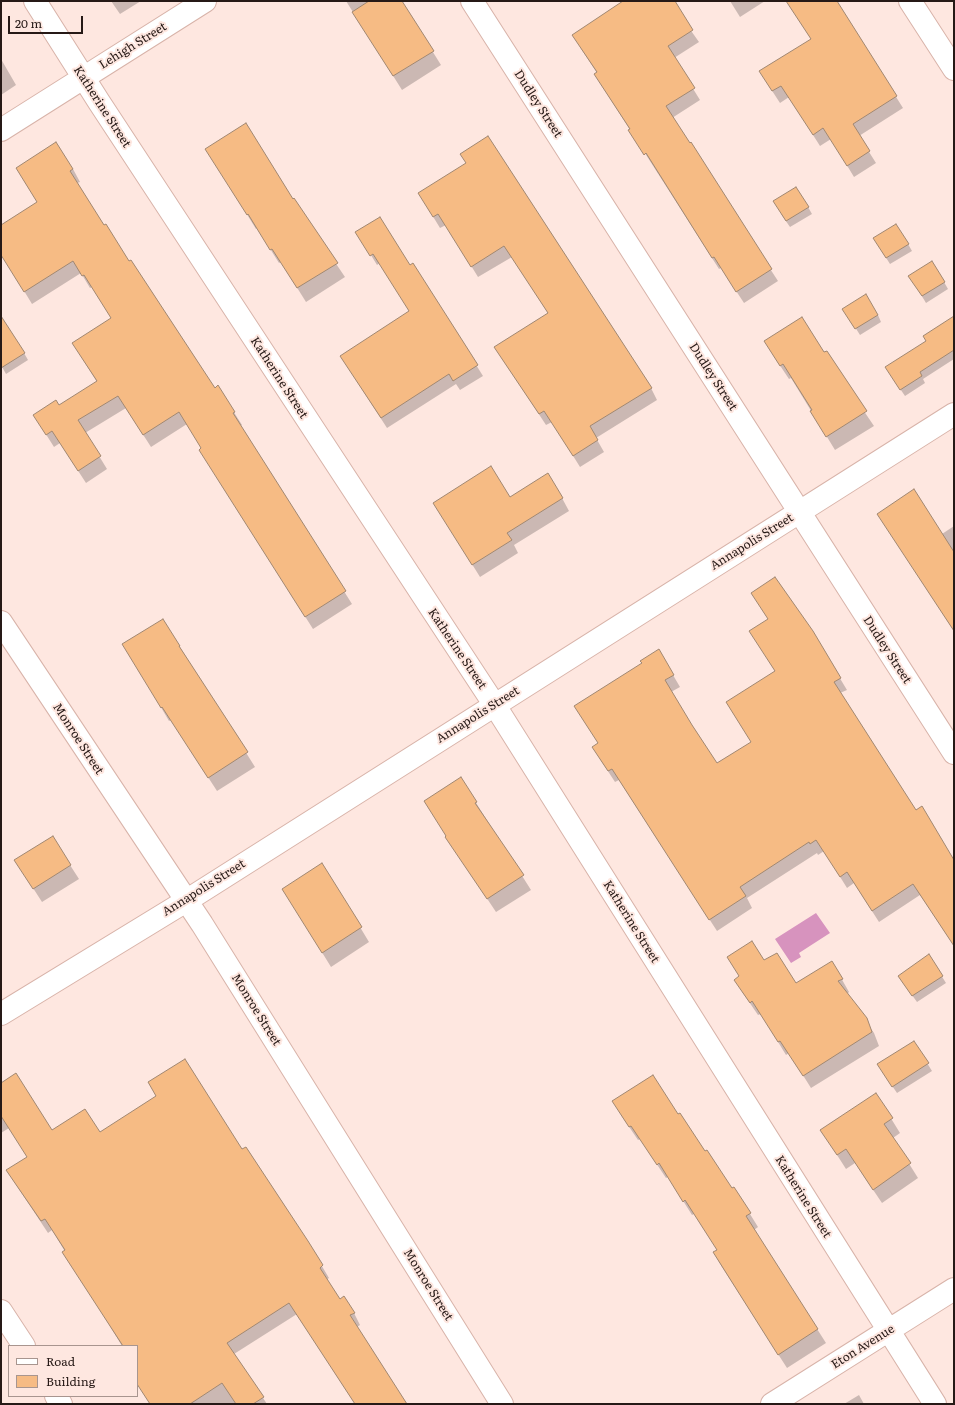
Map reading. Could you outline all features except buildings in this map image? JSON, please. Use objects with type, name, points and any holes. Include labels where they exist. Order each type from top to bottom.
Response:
[{"type":"street","name":"Katherine Street","points":[[35,1],[494,704],[935,1404]]},
{"type":"street","name":"Lehigh Street","points":[[1,130],[205,1]]},
{"type":"street","name":"Dudley Street","points":[[472,1],[954,753]]},
{"type":"street","points":[[910,1],[954,69]]},
{"type":"street","name":"Annapolis Street","points":[[1,1014],[186,901],[494,704],[954,414]]},
{"type":"street","name":"Monroe Street","points":[[1,622],[186,901],[502,1404]]},
{"type":"street","name":"Eton Avenue","points":[[772,1404],[954,1290]]},
{"type":"street","points":[[1,1310],[23,1345]]},
{"type":"shaded area","points":[[816,913],[830,933],[799,953],[801,957],[791,963],[775,939]]}]
